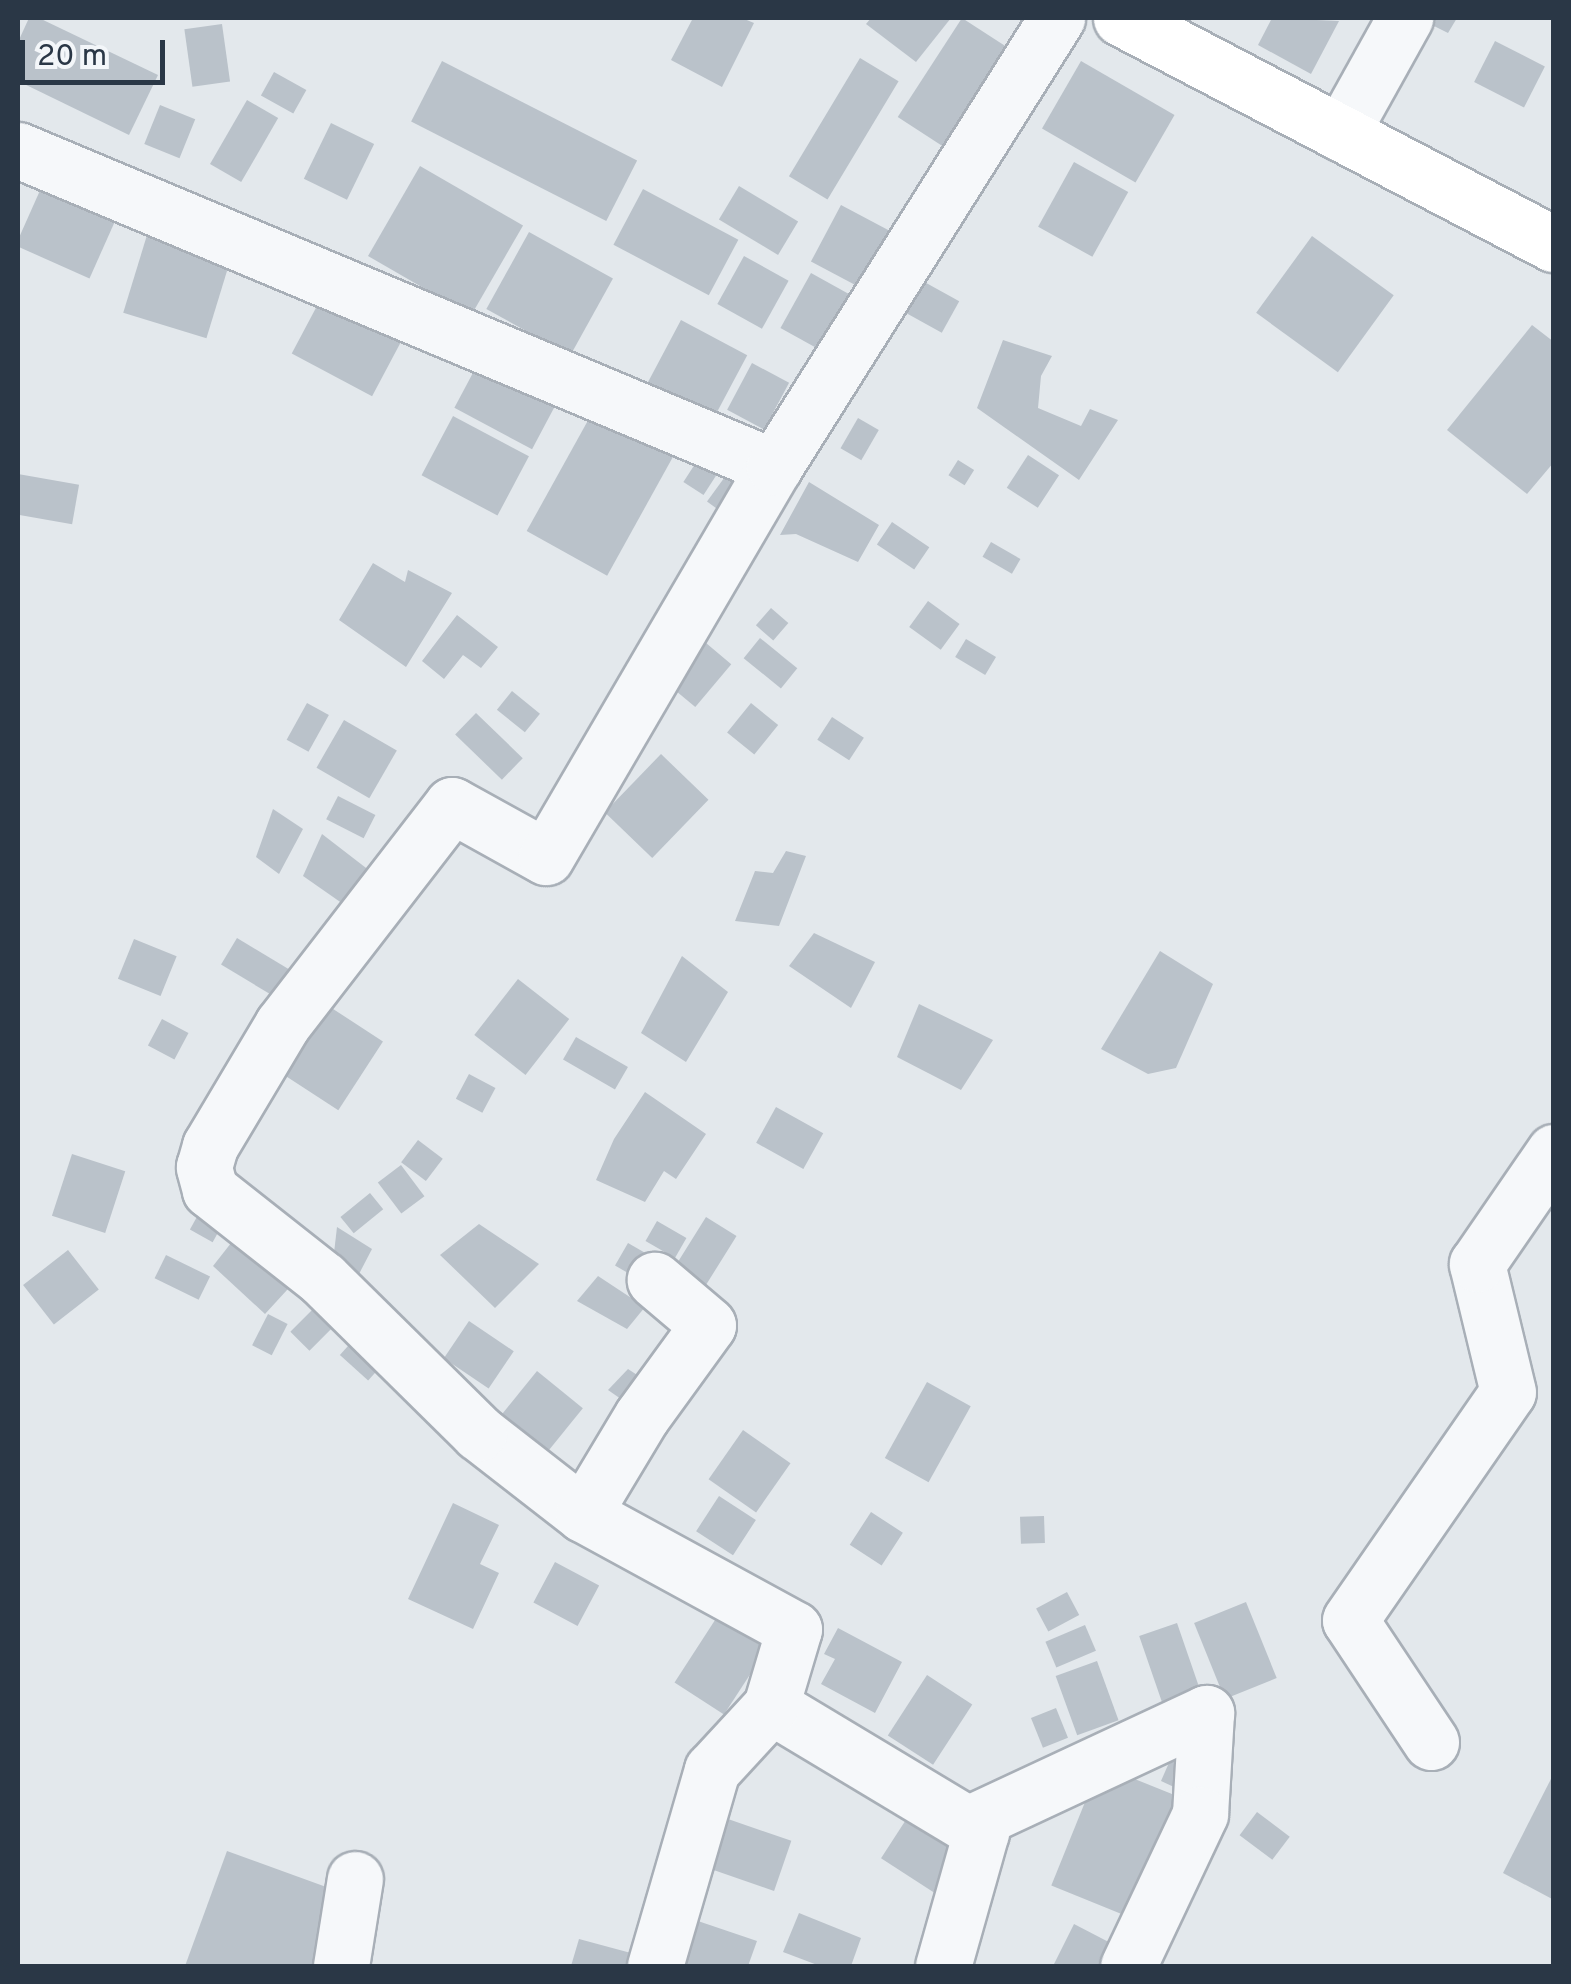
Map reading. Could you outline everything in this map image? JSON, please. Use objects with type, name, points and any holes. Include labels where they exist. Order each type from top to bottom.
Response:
[{"type":"highway","points":[[1121,18],[1554,244]]},
{"type":"street","points":[[655,1966],[712,1770],[772,1706],[794,1628],[584,1514],[479,1433],[323,1280],[210,1190],[204,1167],[210,1146],[282,1025],[452,805],[546,857],[774,467],[1057,18]]},
{"type":"street","points":[[1342,133],[1405,18]]},
{"type":"street","points":[[18,150],[774,467]]},
{"type":"street","points":[[1430,1742],[1350,1620],[1508,1392],[1477,1264],[1554,1152]]},
{"type":"street","points":[[584,1514],[642,1416],[708,1325],[656,1280]]},
{"type":"street","points":[[772,1706],[980,1832],[943,1966]]},
{"type":"street","points":[[968,1824],[1206,1713],[1200,1814],[1128,1966]]},
{"type":"street","points":[[341,1966],[355,1880]]},
{"type":"building","points":[[29,18],[39,18],[158,75],[129,135],[18,81],[18,42]]},
{"type":"building","points":[[693,18],[742,18],[754,23],[722,87],[671,60]]},
{"type":"building","points":[[871,18],[951,18],[916,62],[866,24]]},
{"type":"building","points":[[962,18],[1018,54],[954,153],[898,117]]},
{"type":"building","points":[[1272,18],[1339,21],[1311,74],[1258,45]]},
{"type":"building","points":[[1418,18],[1457,18],[1448,33]]},
{"type":"building","points":[[222,24],[230,81],[192,87],[184,29]]},
{"type":"building","points":[[1495,41],[1545,66],[1524,107],[1474,82]]},
{"type":"building","points":[[860,58],[899,81],[827,199],[789,176]]},
{"type":"building","points":[[442,61],[637,160],[606,221],[411,122]]},
{"type":"building","points":[[1081,61],[1175,115],[1136,183],[1042,129]]},
{"type":"building","points":[[274,72],[306,90],[293,114],[261,96]]},
{"type":"building","points":[[247,100],[278,118],[241,182],[210,164]]},
{"type":"building","points":[[160,105],[195,119],[179,158],[144,144]]},
{"type":"building","points":[[331,123],[374,144],[347,200],[304,179]]},
{"type":"building","points":[[1074,162],[1128,192],[1092,257],[1038,227]]},
{"type":"building","points":[[420,166],[523,225],[471,316],[368,256]]},
{"type":"building","points":[[46,177],[120,210],[89,278],[18,247]]},
{"type":"building","points":[[739,186],[798,222],[778,255],[719,219]]},
{"type":"building","points":[[643,189],[738,240],[709,295],[613,245]]},
{"type":"building","points":[[841,205],[890,231],[860,287],[811,262]]},
{"type":"building","points":[[151,222],[234,247],[206,338],[123,313]]},
{"type":"building","points":[[529,232],[613,279],[570,356],[486,309]]},
{"type":"building","points":[[1312,236],[1394,295],[1338,372],[1256,313]]},
{"type":"building","points":[[744,256],[789,281],[762,329],[717,304]]},
{"type":"building","points":[[811,273],[855,297],[824,352],[780,328]]},
{"type":"building","points":[[919,279],[959,301],[942,333],[902,310]]},
{"type":"building","points":[[326,289],[406,332],[372,396],[292,353]]},
{"type":"building","points":[[681,320],[747,355],[711,423],[645,388]]},
{"type":"building","points":[[1532,325],[1554,342],[1554,462],[1527,494],[1447,430]]},
{"type":"building","points":[[1003,340],[1052,356],[1041,376],[1038,408],[1081,426],[1090,409],[1118,420],[1079,480],[977,408]]},
{"type":"building","points":[[483,354],[561,395],[532,449],[454,408]]},
{"type":"building","points":[[752,363],[789,383],[764,430],[727,410]]},
{"type":"building","points":[[596,406],[676,451],[607,576],[527,531]]},
{"type":"building","points":[[453,416],[529,456],[497,516],[422,475]]},
{"type":"building","points":[[858,418],[879,430],[861,460],[840,448]]},
{"type":"building","points":[[1028,455],[1059,475],[1038,508],[1007,488]]},
{"type":"building","points":[[958,460],[974,470],[965,485],[948,475]]},
{"type":"building","points":[[697,461],[717,474],[704,495],[683,482]]},
{"type":"building","points":[[18,474],[79,485],[72,524],[18,515]]},
{"type":"building","points":[[727,474],[746,488],[726,516],[707,502]]},
{"type":"building","points":[[809,482],[879,525],[858,562],[796,534],[780,535]]},
{"type":"building","points":[[892,522],[929,547],[914,570],[877,544]]},
{"type":"building","points":[[991,542],[1020,559],[1012,574],[982,557]]},
{"type":"building","points":[[373,563],[405,582],[408,570],[452,593],[406,667],[339,620]]},
{"type":"building","points":[[928,601],[960,624],[941,650],[909,627]]},
{"type":"building","points":[[771,608],[788,623],[773,640],[756,625]]},
{"type":"building","points":[[457,615],[498,647],[481,668],[463,655],[444,679],[422,661]]},
{"type":"building","points":[[760,638],[797,668],[781,688],[744,658]]},
{"type":"building","points":[[966,639],[996,657],[985,675],[955,657]]},
{"type":"building","points":[[706,643],[731,664],[695,707],[670,686]]},
{"type":"building","points":[[512,691],[540,714],[525,732],[497,710]]},
{"type":"building","points":[[307,703],[329,715],[309,752],[287,740]]},
{"type":"building","points":[[751,703],[778,725],[754,755],[727,733]]},
{"type":"building","points":[[476,713],[523,758],[502,780],[455,735]]},
{"type":"building","points":[[832,717],[864,738],[849,760],[817,740]]},
{"type":"building","points":[[344,720],[397,750],[369,798],[316,768]]},
{"type":"building","points":[[661,754],[708,800],[652,858],[605,812]]},
{"type":"building","points":[[338,796],[375,815],[364,838],[326,819]]},
{"type":"building","points":[[273,809],[303,829],[279,874],[256,857]]},
{"type":"building","points":[[322,834],[370,871],[346,906],[303,876]]},
{"type":"building","points":[[786,851],[806,856],[779,926],[735,921],[755,871],[773,873]]},
{"type":"building","points":[[814,933],[875,962],[851,1008],[789,966]]},
{"type":"building","points":[[237,938],[291,970],[275,997],[221,965]]},
{"type":"building","points":[[134,939],[177,956],[161,996],[118,979]]},
{"type":"building","points":[[1160,951],[1213,984],[1176,1068],[1148,1074],[1101,1049]]},
{"type":"building","points":[[682,956],[728,992],[686,1062],[641,1033]]},
{"type":"building","points":[[518,979],[569,1019],[526,1075],[474,1035]]},
{"type":"building","points":[[310,994],[383,1041],[338,1110],[265,1063]]},
{"type":"building","points":[[919,1004],[993,1040],[961,1090],[897,1057]]},
{"type":"building","points":[[162,1019],[188,1033],[174,1060],[148,1045]]},
{"type":"building","points":[[576,1037],[628,1067],[615,1090],[563,1060]]},
{"type":"building","points":[[469,1074],[495,1088],[482,1113],[456,1099]]},
{"type":"building","points":[[645,1092],[706,1134],[676,1179],[664,1171],[645,1202],[596,1180],[614,1139]]},
{"type":"building","points":[[776,1107],[823,1133],[803,1169],[756,1143]]},
{"type":"building","points":[[418,1140],[443,1159],[426,1181],[401,1162]]},
{"type":"building","points":[[72,1154],[125,1171],[105,1233],[52,1216]]},
{"type":"building","points":[[401,1165],[424,1196],[401,1214],[378,1182]]},
{"type":"building","points":[[370,1193],[383,1209],[354,1233],[340,1217]]},
{"type":"building","points":[[203,1206],[226,1219],[213,1242],[190,1230]]},
{"type":"building","points":[[706,1217],[737,1236],[706,1285],[675,1266]]},
{"type":"building","points":[[657,1221],[686,1238],[675,1258],[646,1241]]},
{"type":"building","points":[[246,1224],[298,1278],[265,1314],[213,1266]]},
{"type":"building","points":[[479,1224],[539,1264],[495,1308],[440,1255]]},
{"type":"building","points":[[337,1227],[372,1249],[359,1274],[334,1253]]},
{"type":"building","points":[[628,1243],[647,1254],[634,1277],[615,1266]]},
{"type":"building","points":[[68,1250],[99,1289],[54,1324],[23,1285]]},
{"type":"building","points":[[166,1255],[210,1276],[199,1300],[155,1278]]},
{"type":"building","points":[[598,1276],[645,1307],[627,1329],[577,1301]]},
{"type":"building","points":[[325,1297],[344,1316],[309,1351],[290,1332]]},
{"type":"building","points":[[268,1314],[288,1324],[272,1355],[252,1345]]},
{"type":"building","points":[[469,1321],[514,1351],[489,1389],[444,1358]]},
{"type":"building","points":[[366,1326],[394,1351],[368,1380],[340,1355]]},
{"type":"building","points":[[628,1369],[654,1386],[641,1413],[608,1390]]},
{"type":"building","points":[[537,1371],[583,1408],[547,1452],[501,1415]]},
{"type":"building","points":[[927,1382],[971,1406],[929,1482],[885,1458]]},
{"type":"building","points":[[743,1430],[791,1463],[756,1512],[709,1479]]},
{"type":"building","points":[[719,1496],[756,1520],[733,1555],[696,1531]]},
{"type":"building","points":[[453,1503],[499,1525],[480,1564],[499,1573],[473,1629],[408,1599]]},
{"type":"building","points":[[871,1512],[903,1533],[882,1565],[850,1545]]},
{"type":"building","points":[[1044,1516],[1045,1543],[1021,1544],[1020,1517]]},
{"type":"building","points":[[555,1562],[599,1585],[578,1626],[533,1603]]},
{"type":"building","points":[[1067,1592],[1079,1615],[1048,1631],[1036,1608]]},
{"type":"building","points":[[1246,1602],[1277,1678],[1225,1699],[1194,1623]]},
{"type":"building","points":[[717,1617],[766,1649],[724,1715],[675,1682]]},
{"type":"building","points":[[1177,1623],[1200,1691],[1163,1704],[1139,1636]]},
{"type":"building","points":[[1085,1625],[1096,1651],[1056,1668],[1045,1642]]},
{"type":"building","points":[[838,1628],[902,1662],[875,1713],[821,1684],[835,1659],[824,1654]]},
{"type":"building","points":[[1097,1661],[1119,1720],[1077,1735],[1056,1676]]},
{"type":"building","points":[[927,1675],[972,1704],[933,1765],[888,1735]]},
{"type":"building","points":[[1056,1708],[1068,1738],[1043,1748],[1031,1718]]},
{"type":"building","points":[[1175,1749],[1187,1793],[1161,1781]]},
{"type":"building","points":[[1100,1765],[1179,1797],[1130,1917],[1051,1886]]},
{"type":"building","points":[[1554,1773],[1554,1900],[1503,1873]]},
{"type":"building","points":[[911,1812],[965,1847],[935,1893],[881,1858]]},
{"type":"building","points":[[1257,1812],[1290,1837],[1272,1860],[1240,1835]]},
{"type":"building","points":[[728,1819],[791,1841],[774,1891],[711,1869]]},
{"type":"building","points":[[227,1851],[340,1892],[313,1966],[185,1966]]},
{"type":"building","points":[[799,1913],[861,1938],[851,1966],[820,1966],[783,1952]]},
{"type":"building","points":[[692,1919],[757,1941],[748,1966],[676,1966]]},
{"type":"building","points":[[1074,1924],[1126,1951],[1118,1966],[1053,1966]]},
{"type":"building","points":[[579,1939],[642,1956],[639,1966],[571,1966]]}]
